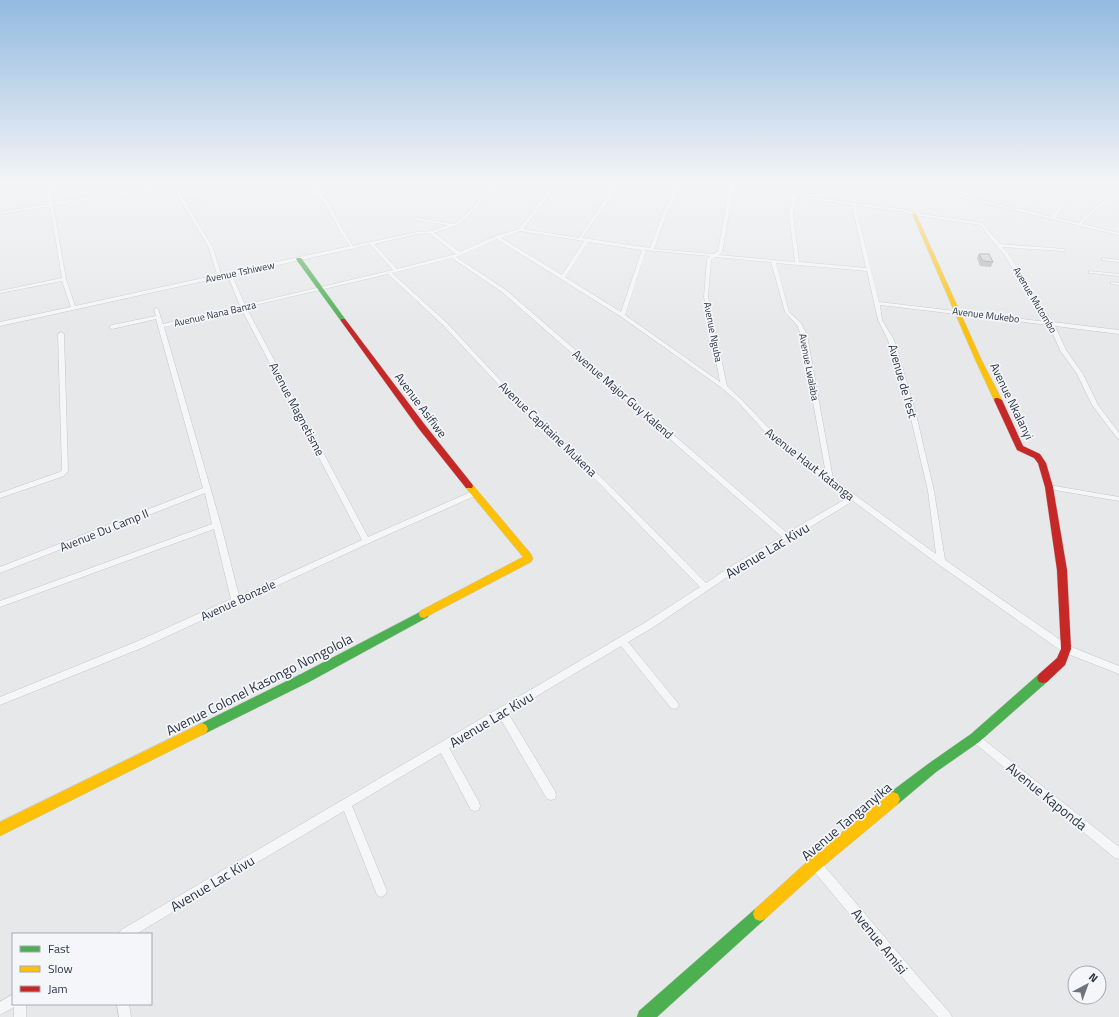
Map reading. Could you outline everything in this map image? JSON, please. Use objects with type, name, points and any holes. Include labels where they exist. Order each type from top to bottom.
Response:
[{"type":"street","points":[[56,231],[64,279],[73,307]]},
{"type":"street","points":[[201,231],[211,248],[220,277]]},
{"type":"street","points":[[342,231],[353,248]]},
{"type":"street","name":"Avenue Nana Banza","points":[[236,601],[217,525],[161,326],[390,273],[453,256],[497,237],[515,231]]},
{"type":"street","points":[[530,231],[644,249],[868,270]]},
{"type":"street","points":[[580,239],[585,231]]},
{"type":"street","points":[[652,249],[658,231]]},
{"type":"street","points":[[714,256],[720,252],[723,231]]},
{"type":"street","points":[[792,231],[796,263]]},
{"type":"street","name":"Avenue de l'est","points":[[859,231],[880,320],[891,340],[912,410],[931,491],[941,562]]},
{"type":"street","name":"Avenue Nkalanyi","points":[[923,231],[978,359],[988,377],[1020,448],[1034,455],[1040,460],[1049,487],[1062,570],[1066,649]]},
{"type":"street","name":"Avenue Mutombo","points":[[987,231],[1010,260],[1038,306],[1051,323],[1063,350],[1077,370],[1095,405],[1119,437]]},
{"type":"street","points":[[1109,231],[1119,234]]},
{"type":"street","points":[[430,232],[459,254]]},
{"type":"street","name":"Avenue Tshiwew","points":[[0,324],[73,307],[230,275],[415,233],[430,232]]},
{"type":"street","name":"Avenue Haut Katanga","points":[[497,237],[622,315],[724,387],[778,441],[941,562],[1066,649],[1119,670]]},
{"type":"street","points":[[562,278],[587,240]]},
{"type":"street","points":[[371,243],[396,271]]},
{"type":"street","points":[[998,245],[1063,250]]},
{"type":"street","points":[[622,315],[644,249]]},
{"type":"street","name":"Avenue Major Guy Kalend","points":[[453,256],[504,291],[788,538]]},
{"type":"street","name":"Avenue Nguba","points":[[714,256],[709,259],[706,297],[724,387]]},
{"type":"street","name":"Avenue Asifiwe","points":[[299,259],[422,427],[528,556],[528,560]]},
{"type":"street","points":[[1104,259],[1119,261]]},
{"type":"street","name":"Avenue Lwalaba","points":[[773,261],[787,312],[800,326],[804,334],[830,480]]},
{"type":"street","points":[[1091,272],[1119,275]]},
{"type":"street","name":"Avenue Capitaine Mukena","points":[[390,273],[445,324],[512,396],[602,482],[706,587]]},
{"type":"street","name":"Avenue Magnetisme","points":[[230,275],[243,307],[366,541]]},
{"type":"street","points":[[0,292],[64,279]]},
{"type":"street","points":[[1113,283],[1119,284]]},
{"type":"street","name":"Avenue Mukebo","points":[[877,303],[1119,332]]},
{"type":"street","points":[[156,309],[161,326]]},
{"type":"street","points":[[112,327],[158,317]]},
{"type":"street","points":[[0,496],[62,474],[65,471],[61,334]]},
{"type":"street","points":[[1049,487],[1119,499]]},
{"type":"street","name":"Avenue Du Camp II","points":[[0,570],[207,489]]},
{"type":"street","name":"Avenue Bonzele","points":[[0,700],[141,644],[475,493]]},
{"type":"street","name":"Avenue Lac Kivu","points":[[128,933],[649,625],[736,567],[788,538],[853,498]]},
{"type":"street","points":[[0,604],[217,525]]},
{"type":"street","name":"Avenue Colonel Kasongo Nongolola","points":[[0,829],[305,678],[528,560]]},
{"type":"street","points":[[622,641],[674,706]]},
{"type":"street","name":"Avenue Tanganyika","points":[[645,1017],[815,864],[932,768],[975,738],[1056,667],[1061,661],[1066,649]]},
{"type":"street","points":[[502,712],[551,795]]},
{"type":"street","name":"Avenue Kaponda","points":[[975,738],[1119,854]]},
{"type":"street","points":[[443,747],[475,806]]},
{"type":"street","points":[[346,804],[381,891]]},
{"type":"street","name":"Avenue Amisi","points":[[815,864],[860,915],[910,977],[946,1017]]},
{"type":"street","points":[[0,1009],[12,1001]]},
{"type":"street","points":[[20,1005],[20,1017]]},
{"type":"street","points":[[123,1005],[125,1017]]},
{"type":"building","points":[[979,254],[989,254],[993,262],[983,261]]},
{"type":"traffic: fast","points":[[299,259],[343,320]]},
{"type":"traffic: fast","points":[[202,729],[305,678],[424,614]]},
{"type":"traffic: fast","points":[[893,799],[932,768],[975,738],[1043,678]]},
{"type":"traffic: fast","points":[[645,1017],[760,914]]},
{"type":"traffic: slow","points":[[922,231],[978,359],[998,400]]},
{"type":"traffic: slow","points":[[424,614],[528,559],[528,557],[469,486]]},
{"type":"traffic: slow","points":[[0,829],[202,729]]},
{"type":"traffic: slow","points":[[760,914],[815,864],[893,799]]},
{"type":"traffic: jam","points":[[343,320],[422,427],[469,486]]},
{"type":"traffic: jam","points":[[998,400],[1020,448],[1037,456],[1042,463],[1049,487],[1062,570],[1066,649],[1061,661],[1043,678]]}]
